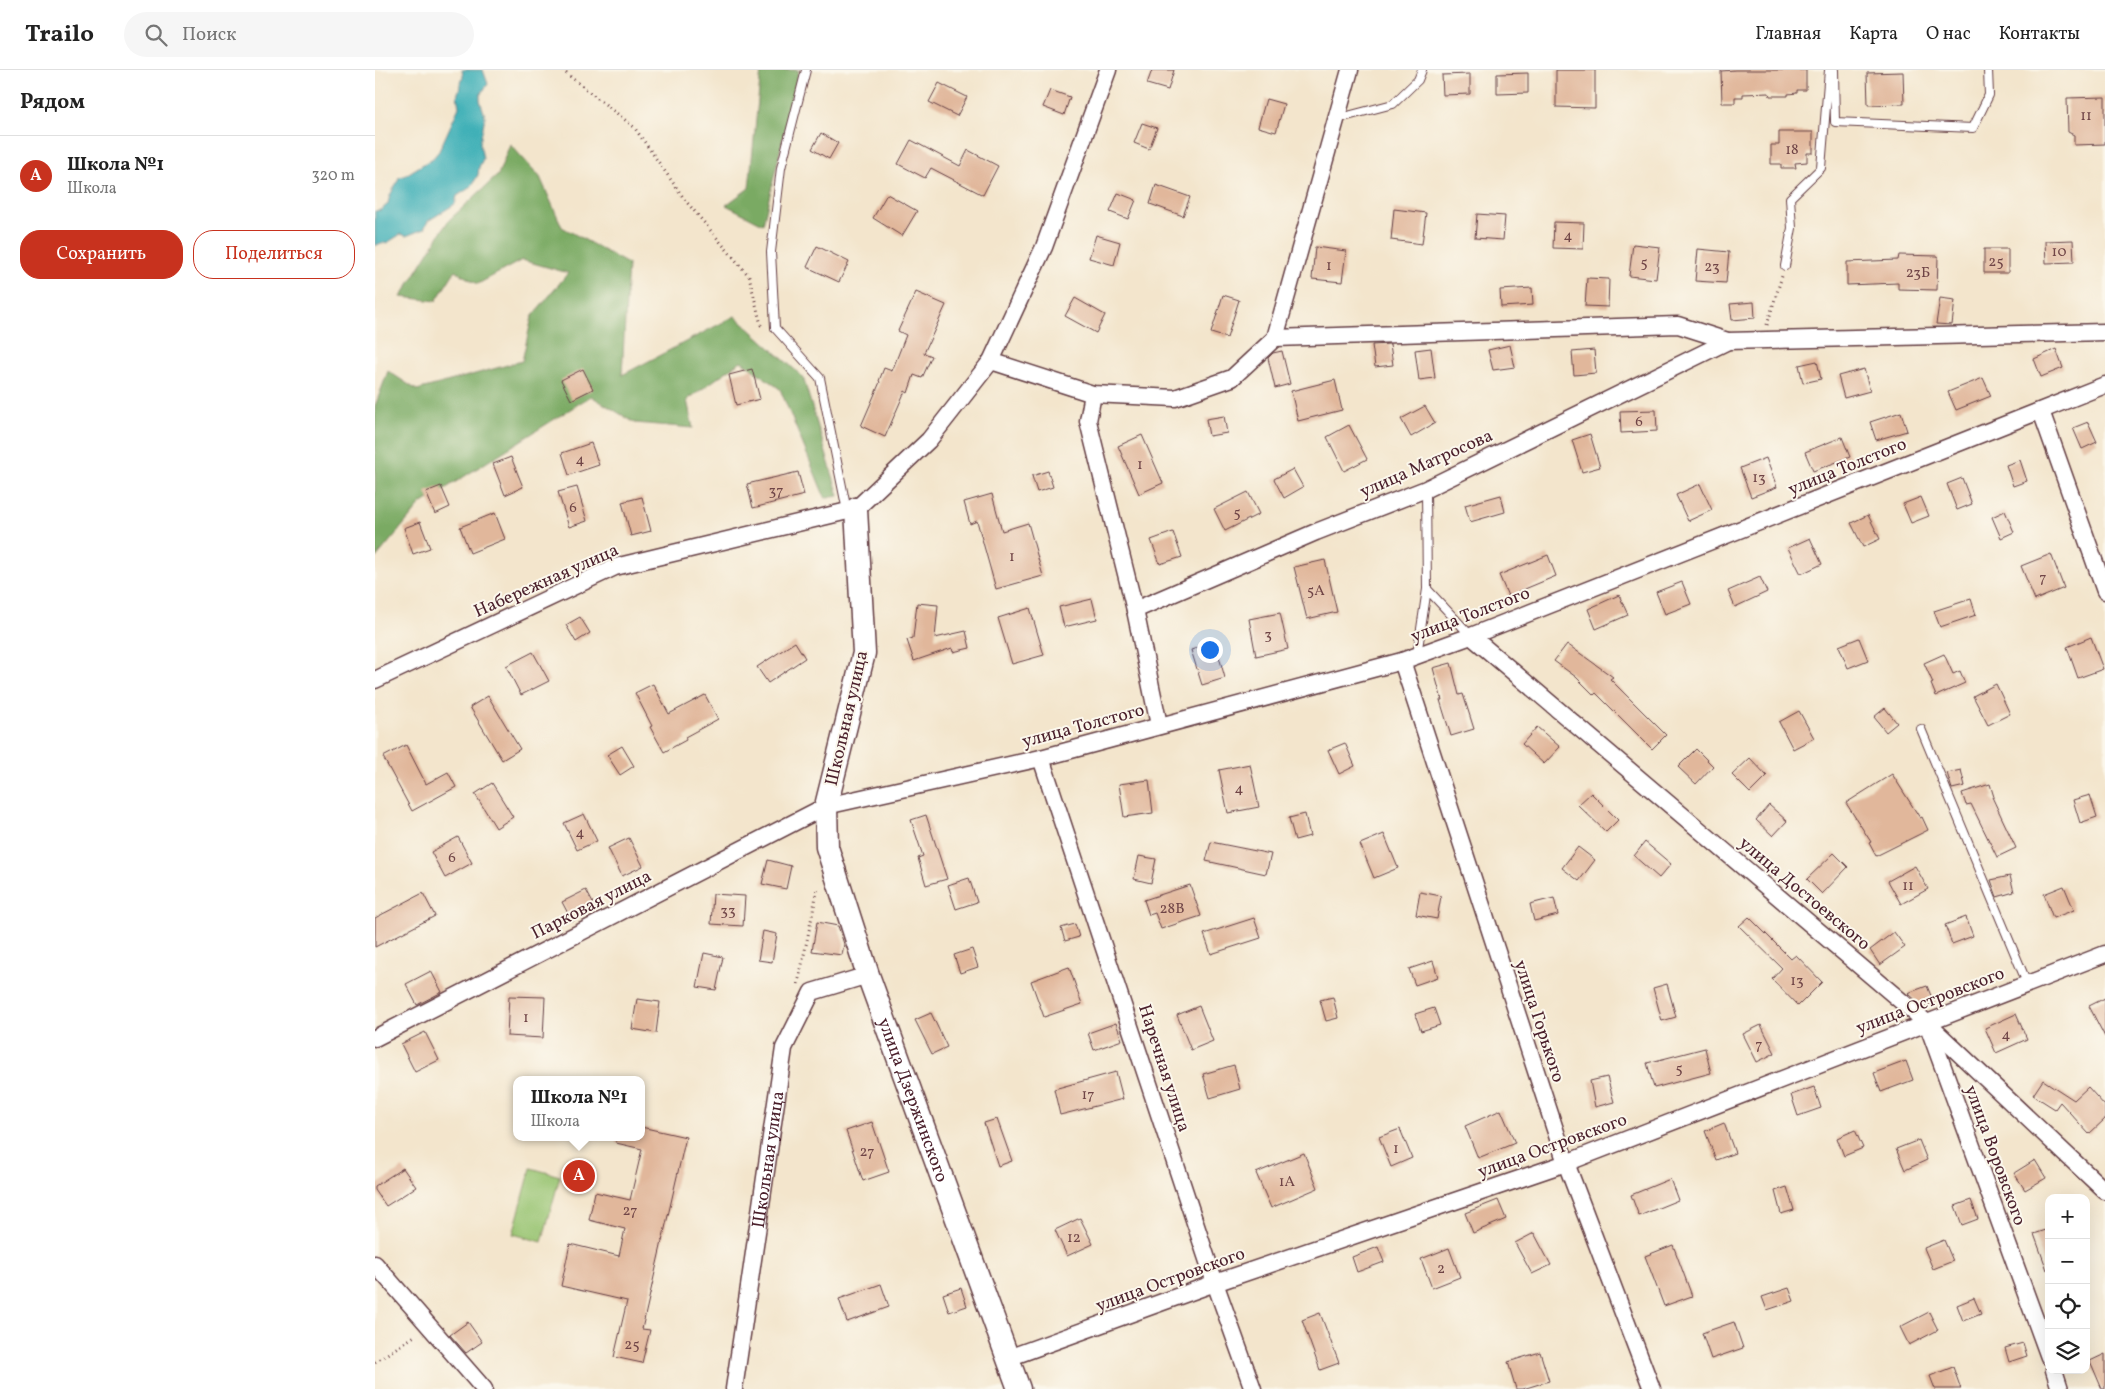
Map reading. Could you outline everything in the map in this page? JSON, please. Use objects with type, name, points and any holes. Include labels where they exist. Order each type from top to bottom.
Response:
[{"type":"street","points":[[852,510],[929,440],[991,361],[1043,248],[1108,70]]},
{"type":"street","points":[[991,361],[1093,394],[1175,398],[1232,378],[1275,338],[1350,70]]},
{"type":"street","points":[[1275,338],[1678,325],[1728,341],[2105,332]]},
{"type":"street","name":"улица Матросова","points":[[1135,610],[1316,532],[1426,489],[1728,341]]},
{"type":"street","name":"улица Толстого","points":[[826,806],[1041,758],[1409,658],[1471,636],[2105,385]]},
{"type":"street","points":[[1093,394],[1088,421],[1135,610],[1159,726]]},
{"type":"street","points":[[2041,411],[2105,591]]},
{"type":"street","name":"Набережная улица","points":[[375,680],[615,568],[852,510]]},
{"type":"street","name":"Школьная улица","points":[[826,806],[864,653],[852,510]]},
{"type":"street","name":"улица Достоевского","points":[[1471,636],[1927,1023],[2105,1191]]},
{"type":"street","name":"улица Горького","points":[[1409,658],[1566,1163],[1652,1389]]},
{"type":"street","name":"Наречная улица","points":[[1041,758],[1215,1283],[1253,1389]]},
{"type":"street","name":"улица Дзержинского","points":[[826,806],[827,847],[868,975],[1019,1389]]},
{"type":"street","name":"Парковая улица","points":[[375,1038],[826,806]]},
{"type":"street","name":"улица Островского","points":[[1008,1358],[1215,1283],[1566,1163],[2105,954]]},
{"type":"street","name":"Школьная улица","points":[[734,1389],[784,1048],[812,992],[868,975]]},
{"type":"street","name":"улица Воровского","points":[[1927,1023],[2045,1346]]},
{"type":"street","points":[[375,1264],[483,1389]]},
{"type":"street","points":[[2054,1374],[2060,1389]]},
{"type":"lane","points":[[806,70],[781,168],[771,252],[775,328],[820,378],[852,510]]},
{"type":"lane","points":[[1336,119],[1393,104],[1418,80],[1422,70]]},
{"type":"lane","points":[[1785,266],[1792,228],[1790,198],[1821,168],[1829,70]]},
{"type":"lane","points":[[1834,70],[1835,122],[1973,128],[1989,95],[1988,70]]},
{"type":"lane","points":[[1409,658],[1427,589],[1426,489]]},
{"type":"lane","points":[[1427,589],[1471,636]]},
{"type":"lane","points":[[1921,729],[2027,983]]},
{"type":"path","points":[[562,70],[634,127],[685,200],[749,276],[761,325],[775,328]]},
{"type":"path","points":[[1771,310],[1785,266]]},
{"type":"path","points":[[796,991],[819,886]]},
{"type":"path","points":[[375,1362],[429,1326]]},
{"type":"green space","points":[[761,70],[799,70],[763,224],[726,205],[749,188]]},
{"type":"green space","points":[[510,144],[540,177],[562,227],[628,264],[622,375],[735,316],[803,377],[839,496],[825,498],[780,389],[741,361],[687,400],[693,428],[635,423],[591,396],[421,504],[375,559],[375,406],[388,371],[417,390],[522,361],[532,317],[568,273],[522,260],[478,284],[455,271],[436,301],[401,297],[448,221],[498,175]]},
{"type":"green space","points":[[531,1168],[560,1176],[542,1242],[513,1234]]},
{"type":"water","points":[[462,70],[483,70],[488,84],[480,95],[485,116],[480,143],[483,159],[478,175],[471,187],[457,196],[455,204],[428,221],[424,229],[406,236],[401,234],[387,243],[375,246],[375,211],[381,210],[388,204],[399,177],[404,176],[433,158],[439,151],[459,107],[457,96],[463,77]]},
{"type":"building","points":[[1152,70],[1174,70],[1168,90],[1147,84]]},
{"type":"building","points":[[1556,70],[1595,70],[1595,108],[1556,107]]},
{"type":"building","points":[[1806,70],[1806,90],[1797,90],[1797,93],[1788,94],[1788,96],[1770,96],[1769,93],[1743,94],[1743,97],[1735,97],[1735,103],[1722,103],[1721,71]]},
{"type":"building","points":[[1903,72],[1904,104],[1868,105],[1867,73]]},
{"type":"building","points":[[1528,73],[1528,93],[1497,94],[1497,74]]},
{"type":"building","points":[[1470,74],[1470,94],[1443,95],[1442,75]]},
{"type":"building","points":[[939,83],[967,97],[957,116],[929,102]]},
{"type":"building","points":[[1050,90],[1070,97],[1064,115],[1043,107]]},
{"type":"building","points":[[2105,97],[2105,144],[2074,145],[2074,135],[2068,132],[2067,98]]},
{"type":"building","points":[[1266,99],[1284,104],[1276,132],[1258,127]]},
{"type":"building","points":[[1142,123],[1157,128],[1149,149],[1134,143]]},
{"type":"building","points":[[1779,132],[1813,132],[1813,153],[1807,153],[1807,162],[1795,163],[1796,168],[1781,168],[1781,164],[1771,164],[1771,145],[1779,145]]},
{"type":"building","points":[[821,133],[838,143],[829,159],[812,149]]},
{"type":"building","points":[[911,140],[960,166],[968,150],[998,166],[983,195],[931,168],[925,178],[898,164]]},
{"type":"building","points":[[1156,185],[1190,197],[1183,216],[1150,204]]},
{"type":"building","points":[[1118,193],[1136,200],[1128,219],[1110,212]]},
{"type":"building","points":[[887,194],[917,211],[902,236],[873,218]]},
{"type":"building","points":[[1394,209],[1426,213],[1422,244],[1391,240]]},
{"type":"building","points":[[1477,214],[1505,216],[1503,240],[1475,238]]},
{"type":"building","points":[[1554,222],[1584,223],[1583,249],[1553,248]]},
{"type":"building","points":[[1096,235],[1120,242],[1114,265],[1089,258]]},
{"type":"building","points":[[2073,240],[2074,262],[2046,263],[2045,241]]},
{"type":"building","points":[[1633,244],[1660,247],[1656,279],[1629,276]]},
{"type":"building","points":[[817,246],[849,262],[839,282],[807,267]]},
{"type":"building","points":[[1315,247],[1346,251],[1342,282],[1312,279]]},
{"type":"building","points":[[1698,249],[1729,252],[1726,283],[1695,281]]},
{"type":"building","points":[[1984,249],[2008,249],[2008,273],[1984,273]]},
{"type":"building","points":[[1899,255],[1938,256],[1937,290],[1898,289],[1898,283],[1847,285],[1847,262],[1898,260]]},
{"type":"building","points":[[1587,278],[1609,279],[1608,307],[1585,306]]},
{"type":"building","points":[[1532,288],[1533,305],[1501,307],[1500,290]]},
{"type":"building","points":[[916,292],[946,305],[924,353],[932,356],[922,378],[914,375],[908,393],[905,391],[885,437],[861,426],[884,368],[892,371],[906,335],[898,331]]},
{"type":"building","points":[[1223,295],[1239,300],[1227,338],[1211,333]]},
{"type":"building","points":[[1075,298],[1105,315],[1096,333],[1065,316]]},
{"type":"building","points":[[1940,298],[1955,300],[1952,325],[1936,324]]},
{"type":"building","points":[[1754,302],[1755,318],[1732,320],[1730,304]]},
{"type":"building","points":[[1390,344],[1393,365],[1375,367],[1372,345]]},
{"type":"building","points":[[1510,345],[1515,367],[1493,370],[1488,350]]},
{"type":"building","points":[[1431,348],[1435,378],[1419,380],[1415,350]]},
{"type":"building","points":[[2056,349],[2063,368],[2041,377],[2034,359]]},
{"type":"building","points":[[1594,350],[1596,373],[1574,375],[1572,352]]},
{"type":"building","points":[[1282,351],[1290,384],[1275,388],[1268,358],[1273,353]]},
{"type":"building","points":[[1817,361],[1821,379],[1803,383],[1799,365]]},
{"type":"building","points":[[583,369],[593,389],[571,400],[561,380]]},
{"type":"building","points":[[752,369],[760,399],[736,405],[729,375]]},
{"type":"building","points":[[1864,369],[1870,391],[1844,398],[1838,376]]},
{"type":"building","points":[[1983,378],[1991,396],[1956,410],[1948,392]]},
{"type":"building","points":[[1335,380],[1342,410],[1298,421],[1291,391]]},
{"type":"building","points":[[1425,406],[1435,423],[1411,437],[1401,419]]},
{"type":"building","points":[[1656,410],[1657,431],[1621,433],[1620,411]]},
{"type":"building","points":[[1901,412],[1907,431],[1876,440],[1870,422]]},
{"type":"building","points":[[1224,416],[1227,433],[1209,436],[1206,419]]},
{"type":"building","points":[[2088,422],[2097,442],[2082,449],[2073,428]]},
{"type":"building","points":[[1349,425],[1367,459],[1344,471],[1327,437]]},
{"type":"building","points":[[1590,434],[1600,467],[1582,472],[1572,440]]},
{"type":"building","points":[[1142,435],[1163,483],[1139,494],[1118,446]]},
{"type":"building","points":[[1842,437],[1850,457],[1813,471],[1805,452]]},
{"type":"building","points":[[591,443],[599,465],[569,475],[562,453]]},
{"type":"building","points":[[511,457],[523,487],[505,495],[493,464]]},
{"type":"building","points":[[1766,458],[1777,487],[1751,497],[1740,468]]},
{"type":"building","points":[[2020,460],[2027,481],[2013,486],[2006,465]]},
{"type":"building","points":[[1293,469],[1303,487],[1284,498],[1274,479]]},
{"type":"building","points":[[1048,471],[1053,487],[1037,492],[1032,476]]},
{"type":"building","points":[[798,472],[804,495],[753,508],[747,484]]},
{"type":"building","points":[[1962,478],[1972,504],[1957,510],[1947,484]]},
{"type":"building","points":[[1700,484],[1712,510],[1688,521],[1676,495]]},
{"type":"building","points":[[441,486],[450,507],[435,514],[426,492]]},
{"type":"building","points":[[577,487],[587,521],[569,527],[558,492]]},
{"type":"building","points":[[1248,492],[1259,514],[1225,531],[1214,509]]},
{"type":"building","points":[[992,494],[1002,531],[1028,523],[1043,576],[996,589],[977,521],[970,524],[964,502]]},
{"type":"building","points":[[1501,495],[1505,512],[1470,522],[1465,505]]},
{"type":"building","points":[[642,497],[651,531],[631,536],[622,502]]},
{"type":"building","points":[[1921,497],[1929,516],[1911,523],[1903,504]]},
{"type":"building","points":[[2005,511],[2014,532],[2001,538],[1992,517]]},
{"type":"building","points":[[495,513],[505,539],[470,553],[460,527]]},
{"type":"building","points":[[1868,515],[1880,539],[1863,547],[1851,523]]},
{"type":"building","points":[[420,522],[430,548],[413,554],[404,528]]},
{"type":"building","points":[[1173,532],[1182,557],[1160,564],[1151,540]]},
{"type":"building","points":[[1810,538],[1822,564],[1801,574],[1788,548]]},
{"type":"building","points":[[2051,554],[2064,588],[2035,600],[2021,566]]},
{"type":"building","points":[[1548,555],[1556,576],[1508,596],[1499,575]]},
{"type":"building","points":[[1325,560],[1337,612],[1307,619],[1294,567]]},
{"type":"building","points":[[1760,577],[1767,592],[1735,607],[1728,591]]},
{"type":"building","points":[[1682,582],[1691,604],[1665,614],[1656,592]]},
{"type":"building","points":[[1619,595],[1628,615],[1596,629],[1588,609]]},
{"type":"building","points":[[1092,599],[1097,619],[1064,627],[1059,607]]},
{"type":"building","points":[[1971,599],[1976,615],[1940,627],[1934,611]]},
{"type":"building","points":[[917,603],[938,605],[935,638],[966,631],[970,648],[953,652],[952,648],[914,661],[907,640],[913,638]]},
{"type":"building","points":[[1030,608],[1044,655],[1012,664],[998,618]]},
{"type":"building","points":[[1280,613],[1288,649],[1256,656],[1249,619]]},
{"type":"building","points":[[580,617],[590,633],[576,642],[566,625]]},
{"type":"building","points":[[2091,637],[2103,669],[2078,678],[2067,647]]},
{"type":"building","points":[[1859,638],[1868,660],[1848,668],[1839,646]]},
{"type":"building","points":[[795,642],[805,658],[768,683],[757,667]]},
{"type":"building","points":[[1215,642],[1225,678],[1202,685],[1191,650]]},
{"type":"building","points":[[1567,644],[1613,677],[1610,679],[1666,735],[1652,749],[1596,693],[1594,695],[1576,677],[1554,661]]},
{"type":"building","points":[[533,652],[549,681],[521,695],[506,666]]},
{"type":"building","points":[[1944,654],[1953,674],[1960,671],[1965,683],[1936,696],[1931,684],[1933,683],[1924,663]]},
{"type":"building","points":[[1451,663],[1459,695],[1463,694],[1474,729],[1451,736],[1433,668]]},
{"type":"building","points":[[653,684],[669,714],[705,695],[718,719],[685,737],[686,740],[664,752],[650,727],[652,726],[635,693]]},
{"type":"building","points":[[1996,684],[2010,714],[1988,725],[1973,696]]},
{"type":"building","points":[[488,696],[520,749],[502,760],[470,707]]},
{"type":"building","points":[[1885,708],[1897,723],[1886,732],[1874,717]]},
{"type":"building","points":[[1799,711],[1814,738],[1793,749],[1779,722]]},
{"type":"building","points":[[1537,727],[1560,747],[1544,764],[1522,744]]},
{"type":"building","points":[[1345,743],[1355,766],[1339,774],[1328,750]]},
{"type":"building","points":[[406,745],[426,784],[448,772],[456,787],[412,811],[383,757]]},
{"type":"building","points":[[622,746],[634,766],[620,775],[607,755]]},
{"type":"building","points":[[1696,749],[1713,766],[1696,784],[1678,767]]},
{"type":"building","points":[[1750,758],[1767,776],[1750,793],[1732,775]]},
{"type":"building","points":[[1250,764],[1259,807],[1228,813],[1219,770]]},
{"type":"building","points":[[1961,770],[1965,786],[1952,789],[1947,773]]},
{"type":"building","points":[[1892,774],[1920,818],[1922,817],[1928,830],[1876,856],[1869,843],[1871,842],[1846,803]]},
{"type":"building","points":[[1149,780],[1153,813],[1124,817],[1119,784]]},
{"type":"building","points":[[492,783],[513,817],[496,828],[475,794]]},
{"type":"building","points":[[1990,784],[1994,797],[1992,797],[2016,848],[1997,857],[1971,804],[1966,805],[1962,793]]},
{"type":"building","points":[[1591,793],[1618,820],[1606,832],[1578,805]]},
{"type":"building","points":[[2090,795],[2097,817],[2080,823],[2073,800]]},
{"type":"building","points":[[1769,805],[1787,821],[1773,836],[1756,820]]},
{"type":"building","points":[[584,814],[597,841],[577,850],[564,823]]},
{"type":"building","points":[[1305,814],[1310,836],[1295,840],[1289,818]]},
{"type":"building","points":[[926,815],[947,879],[926,885],[918,858],[923,856],[911,820]]},
{"type":"building","points":[[1384,834],[1398,868],[1374,878],[1360,844]]},
{"type":"building","points":[[458,837],[472,863],[445,878],[431,852]]},
{"type":"building","points":[[629,838],[643,866],[622,876],[608,848]]},
{"type":"building","points":[[1211,842],[1271,854],[1266,874],[1206,861]]},
{"type":"building","points":[[1645,842],[1671,864],[1659,878],[1634,856]]},
{"type":"building","points":[[1578,847],[1595,860],[1579,881],[1562,868]]},
{"type":"building","points":[[1834,853],[1848,867],[1822,894],[1807,879]]},
{"type":"building","points":[[1139,856],[1156,859],[1151,883],[1134,879]]},
{"type":"building","points":[[768,860],[791,866],[786,889],[762,884]]},
{"type":"building","points":[[1915,866],[1928,889],[1901,904],[1888,881]]},
{"type":"building","points":[[2010,876],[2014,892],[1997,897],[1991,880]]},
{"type":"building","points":[[969,878],[977,902],[956,909],[948,885]]},
{"type":"building","points":[[1190,885],[1201,916],[1161,929],[1155,913],[1149,915],[1144,900]]},
{"type":"building","points":[[2064,886],[2074,910],[2053,918],[2044,894]]},
{"type":"building","points":[[586,890],[596,909],[572,921],[562,902]]},
{"type":"building","points":[[1420,892],[1441,896],[1437,919],[1416,915]]},
{"type":"building","points":[[423,893],[435,916],[375,947],[375,918]]},
{"type":"building","points":[[713,894],[745,896],[743,926],[711,924]]},
{"type":"building","points":[[1554,898],[1558,915],[1534,921],[1530,904]]},
{"type":"building","points":[[1749,917],[1791,959],[1796,955],[1822,982],[1798,1006],[1772,979],[1782,968],[1739,926]]},
{"type":"building","points":[[1966,917],[1973,936],[1952,944],[1945,925]]},
{"type":"building","points":[[1254,918],[1261,938],[1211,954],[1204,934]]},
{"type":"building","points":[[817,922],[838,926],[844,944],[842,955],[812,951]]},
{"type":"building","points":[[1075,924],[1079,937],[1065,941],[1061,928]]},
{"type":"building","points":[[763,931],[777,934],[772,962],[758,960]]},
{"type":"building","points":[[1894,932],[1905,947],[1880,965],[1870,950]]},
{"type":"building","points":[[972,949],[978,967],[960,973],[954,955]]},
{"type":"building","points":[[704,953],[723,957],[716,990],[697,987]]},
{"type":"building","points":[[1433,961],[1438,977],[1415,985],[1409,969]]},
{"type":"building","points":[[1069,967],[1082,1004],[1044,1017],[1031,981]]},
{"type":"building","points":[[431,971],[442,992],[417,1005],[406,984]]},
{"type":"building","points":[[1667,984],[1676,1017],[1662,1021],[1653,988]]},
{"type":"building","points":[[1927,986],[1934,1003],[1923,1007],[1908,993]]},
{"type":"building","points":[[509,996],[545,997],[543,1038],[507,1036]]},
{"type":"building","points":[[1333,997],[1338,1018],[1326,1021],[1320,1000]]},
{"type":"building","points":[[2105,998],[2105,1037],[2089,1006]]},
{"type":"building","points":[[637,999],[660,1002],[656,1033],[632,1029]]},
{"type":"building","points":[[1199,1006],[1213,1041],[1191,1050],[1177,1015]]},
{"type":"building","points":[[1434,1008],[1440,1025],[1421,1031],[1415,1014]]},
{"type":"building","points":[[931,1013],[947,1047],[932,1054],[915,1020]]},
{"type":"building","points":[[2016,1014],[2027,1039],[1996,1053],[1985,1028]]},
{"type":"building","points":[[1116,1023],[1122,1040],[1094,1050],[1088,1033]]},
{"type":"building","points":[[1761,1025],[1775,1053],[1757,1062],[1743,1034]]},
{"type":"building","points":[[425,1032],[439,1060],[415,1072],[401,1044]]},
{"type":"building","points":[[1705,1048],[1711,1073],[1654,1088],[1647,1063]]},
{"type":"building","points":[[1906,1061],[1913,1080],[1881,1092],[1874,1073]]},
{"type":"building","points":[[1234,1065],[1240,1089],[1210,1098],[1203,1074]]},
{"type":"building","points":[[1116,1072],[1123,1099],[1060,1115],[1054,1089]]},
{"type":"building","points":[[1607,1077],[1614,1102],[1595,1107],[1590,1081]]},
{"type":"building","points":[[2043,1080],[2074,1100],[2088,1087],[2105,1106],[2105,1119],[2089,1134],[2060,1102],[2055,1109],[2033,1095]]},
{"type":"building","points":[[1814,1087],[1821,1108],[1798,1116],[1791,1095]]},
{"type":"building","points":[[1501,1110],[1515,1143],[1478,1158],[1465,1126]]},
{"type":"building","points":[[997,1119],[1012,1161],[998,1166],[984,1123]]},
{"type":"building","points":[[872,1122],[889,1172],[863,1181],[846,1131]]},
{"type":"building","points":[[1724,1123],[1735,1153],[1716,1160],[1705,1131]]},
{"type":"building","points":[[645,1128],[686,1137],[642,1329],[650,1330],[642,1363],[614,1357],[627,1301],[561,1286],[570,1244],[619,1256],[625,1229],[589,1220],[595,1192],[630,1200],[642,1149],[616,1143],[616,1141],[645,1141]]},
{"type":"building","points":[[1400,1129],[1412,1158],[1391,1167],[1379,1137]]},
{"type":"building","points":[[1855,1130],[1863,1148],[1844,1156],[1837,1138]]},
{"type":"building","points":[[1919,1140],[1927,1160],[1905,1170],[1896,1149]]},
{"type":"building","points":[[1304,1153],[1318,1188],[1271,1208],[1256,1173]]},
{"type":"building","points":[[2035,1160],[2046,1178],[2025,1190],[2014,1173]]},
{"type":"building","points":[[403,1168],[416,1187],[386,1206],[375,1190],[375,1186]]},
{"type":"building","points":[[1670,1179],[1678,1200],[1639,1216],[1631,1195]]},
{"type":"building","points":[[1787,1187],[1794,1210],[1781,1214],[1775,1191]]},
{"type":"building","points":[[1498,1200],[1506,1219],[1473,1233],[1465,1213]]},
{"type":"building","points":[[1971,1200],[1978,1219],[1962,1225],[1955,1206]]},
{"type":"building","points":[[1080,1218],[1093,1244],[1067,1256],[1055,1230]]},
{"type":"building","points":[[2045,1230],[2045,1264],[2034,1234]]},
{"type":"building","points":[[1534,1233],[1551,1265],[1532,1274],[1515,1243]]},
{"type":"building","points":[[1944,1240],[1953,1261],[1933,1269],[1924,1248]]},
{"type":"building","points":[[1673,1245],[1692,1296],[1664,1306],[1645,1256]]},
{"type":"building","points":[[1378,1247],[1384,1262],[1357,1272],[1352,1257]]},
{"type":"building","points":[[1449,1248],[1460,1277],[1432,1288],[1421,1259]]},
{"type":"building","points":[[881,1284],[889,1307],[847,1322],[839,1299]]},
{"type":"building","points":[[961,1288],[967,1306],[949,1312],[943,1294]]},
{"type":"building","points":[[1789,1288],[1794,1301],[1767,1310],[1762,1297]]},
{"type":"building","points":[[1974,1298],[1981,1314],[1963,1321],[1957,1305]]},
{"type":"building","points":[[1929,1312],[1938,1330],[1909,1345],[1900,1327]]},
{"type":"building","points":[[1320,1313],[1339,1363],[1320,1370],[1302,1320]]},
{"type":"building","points":[[468,1322],[482,1342],[466,1353],[450,1335]]},
{"type":"building","points":[[1734,1322],[1743,1348],[1711,1359],[1702,1333]]},
{"type":"building","points":[[2023,1343],[2027,1356],[2009,1362],[2005,1348]]},
{"type":"building","points":[[1540,1352],[1549,1381],[1523,1389],[1516,1389],[1508,1362]]},
{"type":"building","points":[[2105,1354],[2105,1389],[2102,1389],[2090,1361]]},
{"type":"building","points":[[1953,1367],[1961,1389],[1935,1389],[1930,1376]]},
{"type":"place","name":"Школа №1","points":[[579,1176]]}]
